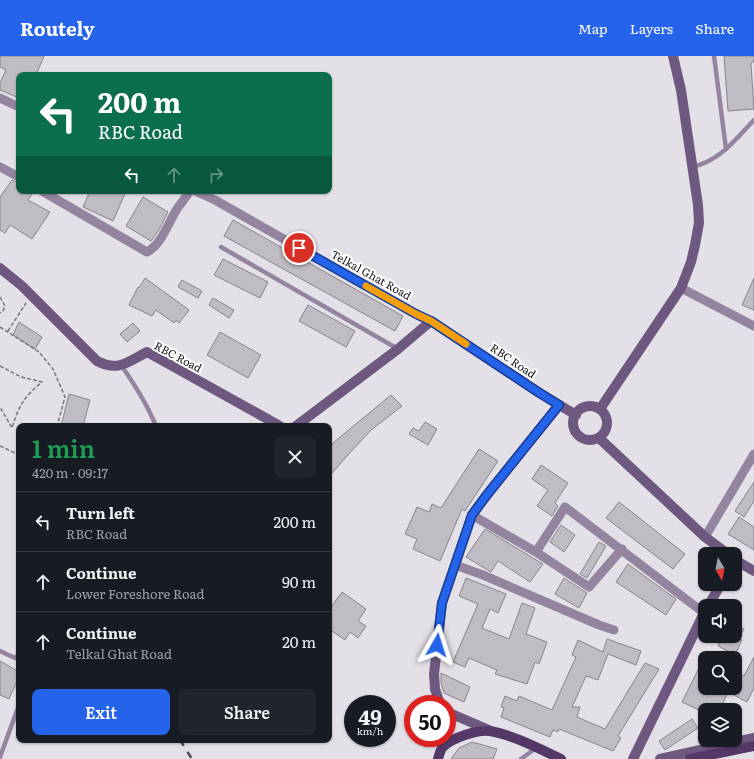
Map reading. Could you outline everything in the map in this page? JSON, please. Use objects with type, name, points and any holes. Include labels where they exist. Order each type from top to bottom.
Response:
[{"type":"main road","points":[[600,409],[681,288],[691,262],[699,223],[698,205],[681,90],[673,56]]},
{"type":"main road","points":[[0,268],[31,295],[97,361],[107,366],[121,365]]},
{"type":"main road","points":[[300,423],[398,349],[431,321]]},
{"type":"main road","name":"RBC Road","points":[[431,321],[538,392],[576,415]]},
{"type":"main road","name":"RBC Road","points":[[121,365],[147,352],[275,423]]},
{"type":"main road","points":[[437,695],[434,674],[442,603],[472,515],[559,405]]},
{"type":"main road","points":[[584,407],[595,407],[600,409],[604,413],[607,424],[603,434],[594,440],[588,440],[578,435],[573,425],[576,415],[584,407]]},
{"type":"main road","points":[[599,438],[705,537],[718,547]]},
{"type":"main road","points":[[742,564],[754,571]]},
{"type":"main road","points":[[633,759],[698,626]]},
{"type":"main road","points":[[456,716],[489,730],[523,741],[562,759]]},
{"type":"main road","points":[[456,739],[462,736],[489,730]]},
{"type":"main road","points":[[660,759],[754,738]]},
{"type":"main road","points":[[690,759],[754,746]]},
{"type":"main road","points":[[438,759],[442,747]]},
{"type":"street","points":[[0,98],[16,106]]},
{"type":"street","points":[[0,167],[16,176]]},
{"type":"street","points":[[47,194],[147,252],[152,250],[176,209],[188,194]]},
{"type":"street","name":"Telkal Ghat Road","points":[[202,194],[215,200],[416,314],[431,321]]},
{"type":"street","points":[[681,288],[754,326]]},
{"type":"street","points":[[705,537],[754,454]]},
{"type":"street","points":[[536,552],[565,507],[698,604]]},
{"type":"street","points":[[472,515],[536,552],[589,587],[622,549]]},
{"type":"street","points":[[455,565],[483,575],[614,630]]},
{"type":"lane","points":[[714,56],[726,149]]},
{"type":"lane","points":[[692,167],[710,161],[726,149],[754,120]]},
{"type":"lane","points":[[221,247],[398,349]]},
{"type":"lane","points":[[121,365],[138,389],[155,423]]},
{"type":"lane","points":[[0,651],[15,658]]},
{"type":"lane","points":[[0,757],[16,713]]},
{"type":"lane","points":[[521,759],[537,747]]},
{"type":"path","points":[[8,331],[31,295]]},
{"type":"path","points":[[0,297],[5,306],[0,313]]},
{"type":"path","points":[[0,327],[39,352],[53,369],[65,397],[58,423]]},
{"type":"path","points":[[0,366],[21,377],[42,382],[28,393],[17,411],[12,428],[0,407]]},
{"type":"path","points":[[0,372],[2,368]]},
{"type":"path","points":[[0,446],[16,453]]},
{"type":"building","points":[[0,56],[44,56],[37,72],[16,72],[16,97],[0,90],[0,83],[6,70],[0,67]]},
{"type":"building","points":[[724,56],[754,56],[754,61],[751,64],[754,109],[728,111]]},
{"type":"building","points":[[12,180],[16,182],[16,194],[32,194],[28,200],[50,212],[32,239],[10,225],[5,233],[0,230],[0,197]]},
{"type":"building","points":[[89,194],[125,194],[113,221],[83,207]]},
{"type":"building","points":[[143,197],[168,212],[159,230],[151,241],[126,226]]},
{"type":"building","points":[[233,220],[403,316],[395,331],[224,236]]},
{"type":"building","points":[[223,259],[268,282],[260,298],[214,275]]},
{"type":"building","points":[[145,278],[189,310],[179,323],[176,320],[174,323],[156,310],[152,316],[129,305],[138,287],[139,288]]},
{"type":"building","points":[[754,278],[754,310],[742,305]]},
{"type":"building","points":[[182,280],[202,291],[198,298],[178,287]]},
{"type":"building","points":[[213,298],[234,310],[229,318],[209,305]]},
{"type":"building","points":[[308,305],[355,331],[346,347],[299,321]]},
{"type":"building","points":[[19,322],[42,337],[35,349],[13,335]]},
{"type":"building","points":[[133,323],[140,331],[127,342],[120,334]]},
{"type":"building","points":[[220,332],[261,355],[248,378],[207,355]]},
{"type":"building","points":[[69,394],[90,400],[84,423],[62,423]]},
{"type":"building","points":[[391,395],[402,406],[371,430],[332,473],[333,443]]},
{"type":"building","points":[[425,422],[437,429],[428,445],[409,434],[413,428],[419,431]]},
{"type":"building","points":[[479,449],[498,461],[465,511],[462,509],[440,561],[413,549],[417,539],[405,534],[417,507],[429,512],[432,504],[441,508]]},
{"type":"building","points":[[541,465],[568,483],[555,503],[558,506],[552,516],[537,506],[548,490],[532,479]]},
{"type":"building","points":[[754,482],[754,501],[744,517],[735,511]]},
{"type":"building","points":[[619,502],[685,554],[673,569],[606,518]]},
{"type":"building","points":[[739,517],[754,527],[754,550],[728,534]]},
{"type":"building","points":[[561,525],[575,535],[564,552],[550,542]]},
{"type":"building","points":[[485,529],[543,564],[530,582],[498,561],[491,572],[466,557]]},
{"type":"building","points":[[599,542],[606,546],[587,578],[580,574]]},
{"type":"building","points":[[628,564],[676,599],[666,615],[616,582]]},
{"type":"building","points":[[466,578],[506,594],[498,613],[490,609],[482,628],[509,639],[522,603],[535,608],[526,634],[547,642],[539,664],[535,662],[527,684],[495,674],[497,670],[469,658],[465,667],[453,662],[478,604],[459,596]]},
{"type":"building","points":[[564,578],[587,593],[579,608],[555,594]]},
{"type":"building","points":[[342,592],[366,609],[358,621],[366,626],[358,638],[350,632],[345,640],[332,631],[332,606]]},
{"type":"building","points":[[607,639],[641,651],[636,665],[608,654],[598,680],[586,676],[572,707],[580,707],[577,717],[605,729],[645,663],[659,669],[618,736],[621,738],[613,751],[559,729],[558,732],[553,730],[550,737],[501,717],[504,708],[501,707],[505,696],[517,701],[519,696],[552,710],[576,657],[572,655],[578,640],[603,652]]},
{"type":"building","points":[[719,643],[741,643],[737,651],[727,651],[718,646]]},
{"type":"building","points":[[754,657],[754,688],[747,702],[734,695],[742,695],[742,675],[744,676]]},
{"type":"building","points":[[0,661],[16,670],[16,684],[9,699],[0,695]]},
{"type":"building","points":[[698,670],[698,695],[727,695],[723,703],[698,703],[698,710],[682,702]]},
{"type":"building","points":[[441,673],[470,687],[464,702],[456,698],[456,695],[448,695],[444,693],[441,683]]},
{"type":"building","points":[[692,719],[698,728],[665,750],[659,741]]},
{"type":"building","points":[[472,742],[497,749],[493,759],[451,759],[459,748]]},
{"type":"railway","points":[[182,743],[192,759]]},
{"type":"slow traffic","points":[[366,286],[431,321],[466,344]]},
{"type":"route","points":[[299,248],[431,321],[559,405],[472,515],[442,603],[437,645]]}]
